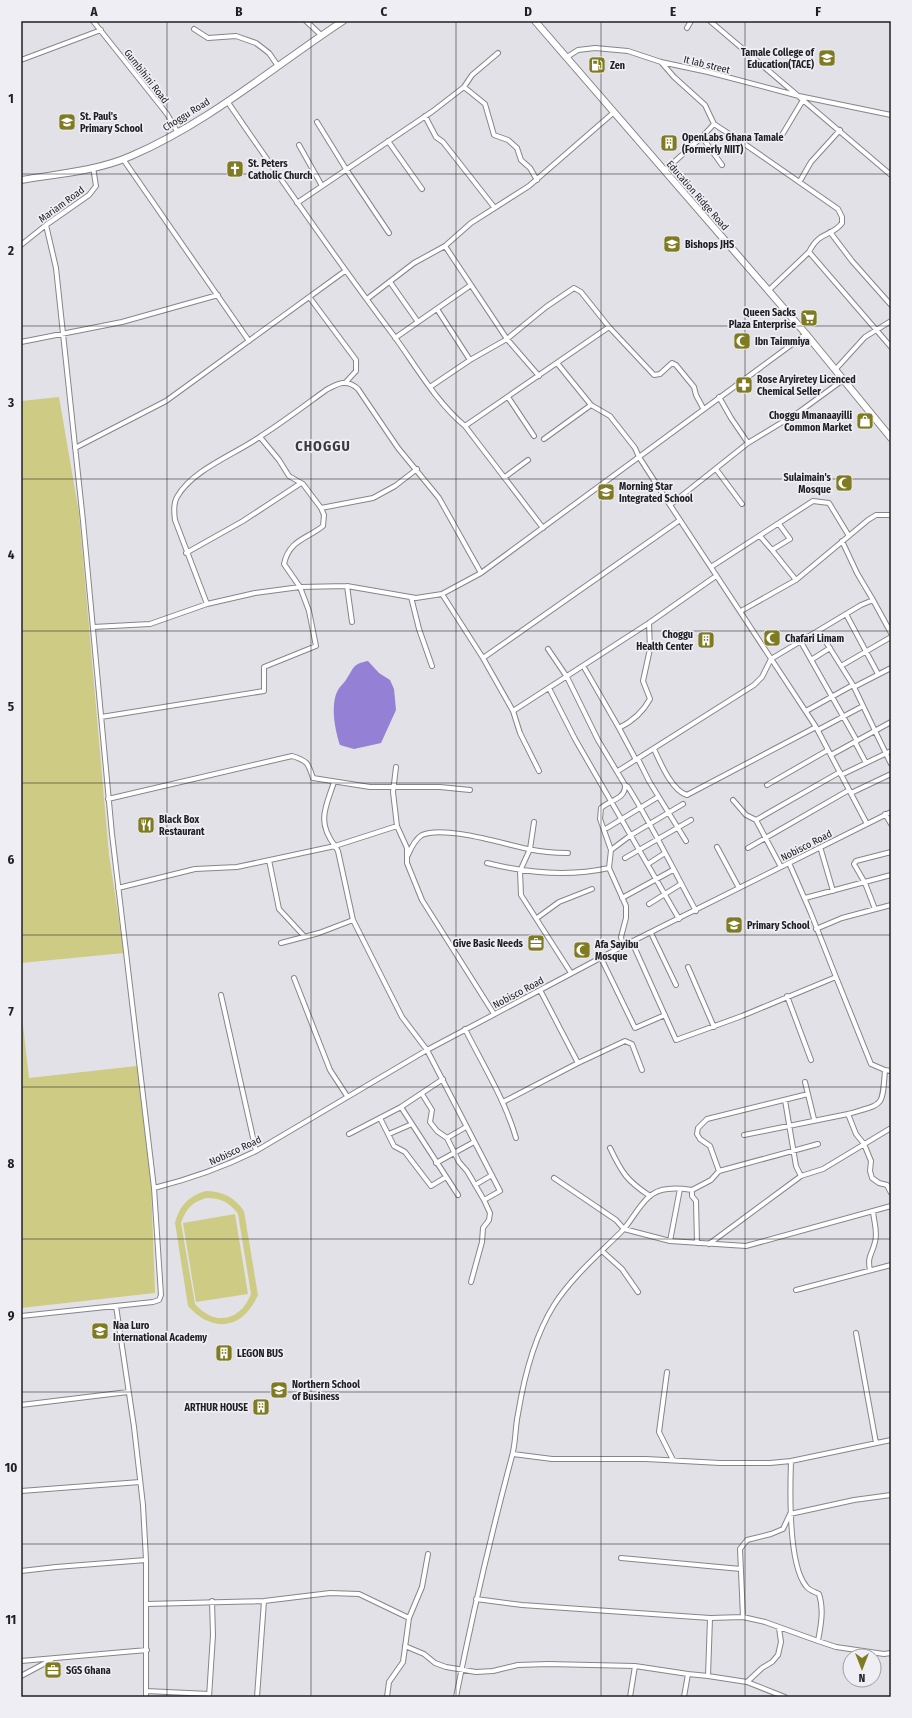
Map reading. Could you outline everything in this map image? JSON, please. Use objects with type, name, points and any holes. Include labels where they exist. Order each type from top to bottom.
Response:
[{"type":"main road","name":"Choggu Road","points":[[21,180],[93,167],[123,159],[178,132],[227,101],[343,21]]},
{"type":"main road","name":"Education Ridge Road","points":[[535,21],[613,113],[806,334],[891,438]]},
{"type":"street","name":"Gumbihini Road","points":[[93,21],[167,114],[178,132]]},
{"type":"street","points":[[306,21],[321,35]]},
{"type":"street","points":[[687,28],[691,21]]},
{"type":"street","points":[[710,21],[840,130],[891,175]]},
{"type":"street","points":[[194,29],[208,38],[236,36],[256,43],[269,53],[278,66]]},
{"type":"street","points":[[21,60],[101,30]]},
{"type":"street","name":"It lab street","points":[[566,57],[578,50],[608,48],[628,51],[661,62],[708,72],[799,96],[891,115]]},
{"type":"street","points":[[297,203],[425,116],[464,86],[472,76],[498,53]]},
{"type":"street","points":[[661,62],[674,77],[705,105],[714,124],[800,181],[838,209],[842,217],[842,223],[815,241],[809,252],[768,291]]},
{"type":"street","points":[[464,86],[485,104],[494,135],[508,140],[517,148],[521,160],[530,168],[537,180]]},
{"type":"street","points":[[782,135],[803,100]]},
{"type":"street","points":[[227,101],[345,271],[430,387],[453,414],[466,426],[543,528]]},
{"type":"street","points":[[367,300],[414,263],[445,246],[471,223],[537,180],[613,113]]},
{"type":"street","points":[[425,116],[436,138],[444,142],[494,207]]},
{"type":"street","points":[[317,122],[346,169],[389,233]]},
{"type":"street","points":[[664,171],[702,138],[714,124]]},
{"type":"street","points":[[800,181],[811,162],[840,130]]},
{"type":"street","points":[[702,138],[722,165]]},
{"type":"street","points":[[388,141],[422,189]]},
{"type":"street","points":[[299,145],[322,186]]},
{"type":"street","points":[[123,159],[249,341]]},
{"type":"street","name":"Mariam Road","points":[[21,245],[46,225],[89,195],[96,186],[93,167]]},
{"type":"street","points":[[21,1316],[153,1302],[159,1300],[161,1296],[154,1188],[108,799],[93,627],[56,268],[46,225]]},
{"type":"street","points":[[830,232],[852,261],[891,305]]},
{"type":"street","points":[[445,246],[507,338],[539,376]]},
{"type":"street","points":[[809,252],[891,347]]},
{"type":"street","points":[[75,448],[166,401],[310,298],[345,271]]},
{"type":"street","points":[[390,282],[418,322]]},
{"type":"street","points":[[395,338],[471,285]]},
{"type":"street","points":[[430,387],[470,360],[507,338],[546,307],[574,288],[581,292],[609,327],[654,375],[660,374],[674,363],[688,378],[703,408]]},
{"type":"street","points":[[21,342],[122,322],[218,295]]},
{"type":"street","points":[[310,298],[356,360],[356,371],[346,382]]},
{"type":"street","points":[[437,309],[470,360]]},
{"type":"street","points":[[835,370],[865,337],[891,321]]},
{"type":"street","points":[[466,426],[609,327]]},
{"type":"street","points":[[93,627],[150,624],[207,604],[255,593],[300,586],[347,586],[411,597],[442,594],[481,573],[639,458],[703,408],[806,334]]},
{"type":"street","points":[[558,363],[591,405],[613,420],[635,448],[639,458],[716,576],[741,611],[770,659],[806,711],[841,773],[867,824]]},
{"type":"street","points":[[670,505],[748,443],[799,412],[843,380]]},
{"type":"street","points":[[207,604],[186,553],[175,520],[174,508],[176,498],[183,488],[195,477],[231,453],[260,437],[326,390],[337,384],[346,382],[353,384],[358,389],[398,448],[417,469],[438,498],[481,573]]},
{"type":"street","points":[[508,397],[534,436]]},
{"type":"street","points":[[719,397],[726,411],[748,443]]},
{"type":"street","points":[[544,439],[591,405]]},
{"type":"street","points":[[101,717],[264,691],[264,667],[316,646],[309,611],[300,586],[284,564],[289,550],[303,538],[323,526],[324,515],[321,508],[301,483],[289,476],[279,460],[260,437]]},
{"type":"street","points":[[505,477],[528,460]]},
{"type":"street","points":[[716,468],[742,504]]},
{"type":"street","points":[[321,508],[373,498],[395,486],[417,469]]},
{"type":"street","points":[[186,553],[243,521],[301,483]]},
{"type":"street","points":[[711,567],[779,524],[808,503],[817,500],[829,503],[849,536]]},
{"type":"street","points":[[741,611],[796,580],[842,541],[876,515],[891,515]]},
{"type":"street","points":[[483,658],[680,520]]},
{"type":"street","points":[[772,550],[790,539],[779,524]]},
{"type":"street","points":[[760,536],[796,580]]},
{"type":"street","points":[[842,541],[857,572],[891,633]]},
{"type":"street","points":[[513,711],[649,623],[716,576]]},
{"type":"street","points":[[347,586],[352,622]]},
{"type":"street","points":[[442,594],[483,658],[513,711],[520,733],[539,771]]},
{"type":"street","points":[[411,597],[420,634],[432,666]]},
{"type":"street","points":[[618,771],[754,685],[762,677],[770,659],[801,642],[861,605],[873,600]]},
{"type":"street","points":[[846,614],[878,674]]},
{"type":"street","points":[[620,728],[640,714],[650,699],[643,681],[650,649],[649,623]]},
{"type":"street","points":[[819,631],[853,686],[876,730],[891,764]]},
{"type":"street","points":[[841,666],[891,637]]},
{"type":"street","points":[[801,642],[843,716],[866,763]]},
{"type":"street","points":[[811,660],[830,648]]},
{"type":"street","points":[[548,649],[567,677],[598,740],[651,824],[657,840],[696,911]]},
{"type":"street","points":[[806,711],[891,668]]},
{"type":"street","points":[[585,669],[658,797],[686,840]]},
{"type":"street","points":[[549,688],[568,727],[622,818],[679,919]]},
{"type":"street","points":[[654,749],[666,773],[680,792],[687,795],[863,706]]},
{"type":"street","points":[[831,755],[891,722]]},
{"type":"street","points":[[767,785],[828,750]]},
{"type":"street","points":[[756,820],[841,773],[891,751]]},
{"type":"street","points":[[108,799],[292,756],[304,760],[309,766],[313,778],[370,788],[440,787],[470,790]]},
{"type":"street","points":[[396,767],[394,788],[397,826],[407,848],[407,864],[422,900],[494,1014]]},
{"type":"street","points":[[748,848],[850,791],[891,774]]},
{"type":"street","points":[[334,782],[324,807],[323,817],[330,839],[338,851],[354,920],[402,1017],[427,1050],[500,1191],[484,1200]]},
{"type":"street","points":[[623,946],[621,937],[626,918],[626,906],[609,868],[611,850],[600,820],[600,814],[601,808],[624,793],[625,785]]},
{"type":"street","points":[[607,828],[658,797]]},
{"type":"street","points":[[733,800],[746,814],[756,820],[781,867]]},
{"type":"street","points":[[611,850],[631,835],[651,824],[667,812],[683,804]]},
{"type":"street","name":"Nobisco Road","points":[[154,1188],[181,1181],[231,1163],[256,1151],[347,1096],[465,1029],[623,946],[696,911],[891,812]]},
{"type":"street","points":[[885,814],[891,824]]},
{"type":"street","points":[[625,858],[691,820]]},
{"type":"street","points":[[534,822],[530,850],[520,871],[521,895],[571,973]]},
{"type":"street","points":[[118,888],[195,869],[237,867],[335,846],[397,826]]},
{"type":"street","points":[[408,855],[416,839],[423,835],[432,833],[458,834],[530,850],[550,853],[568,853]]},
{"type":"street","points":[[718,847],[739,888]]},
{"type":"street","points":[[821,850],[833,891]]},
{"type":"street","points":[[874,909],[865,883],[854,863],[891,852]]},
{"type":"street","points":[[648,864],[665,854]]},
{"type":"street","points":[[268,860],[279,909],[304,936]]},
{"type":"street","points":[[487,863],[520,871],[570,874],[609,868]]},
{"type":"street","points":[[789,863],[805,898],[816,929],[871,1064],[891,1071]]},
{"type":"street","points":[[622,898],[673,870]]},
{"type":"street","points":[[805,898],[891,875]]},
{"type":"street","points":[[649,904],[681,884]]},
{"type":"street","points":[[537,918],[559,902],[592,889]]},
{"type":"street","points":[[816,929],[842,918],[891,905]]},
{"type":"street","points":[[281,943],[354,920]]},
{"type":"street","points":[[652,933],[676,985]]},
{"type":"street","points":[[632,942],[676,1040],[714,1027],[836,977]]},
{"type":"street","points":[[601,958],[635,1028],[665,1015]]},
{"type":"street","points":[[688,967],[714,1027]]},
{"type":"street","points":[[294,978],[330,1070],[337,1083],[347,1096]]},
{"type":"street","points":[[540,990],[578,1063]]},
{"type":"street","points":[[221,995],[256,1151]]},
{"type":"street","points":[[787,996],[811,1060]]},
{"type":"street","points":[[465,1029],[503,1102],[516,1138]]},
{"type":"street","points":[[503,1102],[578,1063],[625,1041],[629,1041],[632,1044],[642,1070]]},
{"type":"street","points":[[744,1135],[814,1119],[848,1114],[877,1106],[883,1099],[885,1070]]},
{"type":"street","points":[[350,1134],[401,1107],[443,1079]]},
{"type":"street","points":[[805,1082],[814,1119]]},
{"type":"street","points":[[422,1094],[432,1110],[430,1122],[437,1131],[447,1138],[454,1153],[475,1184],[490,1213],[489,1220],[483,1228],[482,1242],[470,1282]]},
{"type":"street","points":[[719,1171],[710,1146],[700,1139],[697,1134],[698,1128],[707,1119],[808,1094]]},
{"type":"street","points":[[786,1100],[796,1166],[801,1176]]},
{"type":"street","points":[[401,1107],[458,1195]]},
{"type":"street","points":[[848,1114],[856,1134],[864,1144],[871,1161],[870,1171],[872,1178],[879,1183],[887,1185],[891,1193]]},
{"type":"street","points":[[380,1118],[394,1146],[405,1152],[431,1186],[446,1178]]},
{"type":"street","points":[[389,1134],[412,1124]]},
{"type":"street","points":[[447,1138],[466,1127]]},
{"type":"street","points":[[709,1244],[801,1176],[823,1169],[891,1128]]},
{"type":"street","points":[[436,1163],[474,1142]]},
{"type":"street","points":[[456,1697],[476,1599],[503,1486],[513,1454],[525,1377],[539,1335],[553,1306],[569,1284],[624,1229],[645,1200],[657,1191],[668,1189],[692,1190],[711,1180],[719,1171],[818,1144]]},
{"type":"street","points":[[610,1148],[621,1172],[635,1186],[650,1196]]},
{"type":"street","points":[[475,1184],[492,1175]]},
{"type":"street","points":[[554,1178],[616,1220],[624,1229],[670,1241],[746,1246],[798,1233],[828,1222],[873,1212],[891,1206]]},
{"type":"street","points":[[670,1241],[680,1189]]},
{"type":"street","points":[[692,1190],[692,1196],[696,1201],[697,1243]]},
{"type":"street","points":[[870,1270],[868,1259],[875,1242],[876,1233],[873,1212]]},
{"type":"street","points":[[602,1251],[622,1269],[638,1292]]},
{"type":"street","points":[[796,1290],[891,1265]]},
{"type":"street","points":[[116,1306],[134,1428],[146,1560],[146,1697]]},
{"type":"street","points":[[856,1333],[876,1443]]},
{"type":"street","points":[[666,1372],[659,1432],[673,1460]]},
{"type":"street","points":[[21,1405],[128,1392]]},
{"type":"street","points":[[513,1454],[552,1459],[673,1460],[720,1463],[791,1461],[891,1440]]},
{"type":"street","points":[[791,1461],[790,1514],[798,1571],[806,1587],[819,1594],[822,1601],[818,1641]]},
{"type":"street","points":[[21,1491],[140,1482]]},
{"type":"street","points":[[790,1514],[854,1500],[891,1495]]},
{"type":"street","points":[[743,1617],[740,1549],[747,1540],[771,1534],[783,1529],[790,1514]]},
{"type":"street","points":[[387,1697],[389,1682],[403,1662],[409,1618],[422,1587],[428,1554]]},
{"type":"street","points":[[621,1558],[740,1569]]},
{"type":"street","points":[[21,1571],[146,1560]]},
{"type":"street","points":[[146,1604],[212,1601],[264,1601],[330,1593],[359,1594],[409,1618]]},
{"type":"street","points":[[476,1599],[530,1606],[710,1618],[743,1617],[765,1622],[836,1647],[884,1654],[891,1653]]},
{"type":"street","points":[[146,1691],[209,1696],[213,1635],[212,1601]]},
{"type":"street","points":[[257,1697],[264,1601]]},
{"type":"street","points":[[708,1676],[710,1618]]},
{"type":"street","points":[[747,1682],[762,1668],[772,1662],[778,1655],[781,1642],[779,1628]]},
{"type":"street","points":[[405,1646],[424,1654],[435,1663],[476,1672],[493,1671],[518,1665],[635,1666],[747,1682],[785,1697]]},
{"type":"street","points":[[21,1662],[147,1650]]},
{"type":"street","points":[[21,1676],[53,1659]]},
{"type":"street","points":[[630,1697],[635,1666]]},
{"type":"street","points":[[684,1697],[688,1674]]},
{"type":"shaded area","points":[[59,397],[79,513],[109,855],[124,953],[21,963],[21,401]]},
{"type":"shaded area","points":[[368,661],[379,673],[390,680],[394,689],[396,710],[381,743],[354,749],[340,745],[335,725],[334,702],[338,690],[354,667]]},
{"type":"shaded area","points":[[21,1008],[29,1078],[137,1066],[146,1118],[151,1183],[155,1293],[21,1308]]},
{"type":"shaded area","points":[[205,1191],[217,1192],[228,1196],[244,1211],[258,1295],[252,1306],[244,1315],[236,1321],[227,1324],[217,1324],[207,1321],[188,1306],[175,1223],[179,1211],[186,1202]],"holes":[[[206,1198],[211,1198],[228,1204],[238,1214],[251,1294],[240,1310],[226,1318],[210,1316],[195,1304],[181,1223],[187,1210],[193,1204]]]},
{"type":"shaded area","points":[[235,1214],[248,1294],[196,1302],[183,1223]]},
{"type":"place","name":"Tamale College of Education(TACE)","points":[[827,58]]},
{"type":"place","name":"Zen","points":[[597,65]]},
{"type":"place","name":"St. Paul's Primary School","points":[[67,122]]},
{"type":"place","name":"OpenLabs Ghana Tamale (Formerly NIIT)","points":[[669,143]]},
{"type":"place","name":"St. Peters Catholic Church","points":[[235,169]]},
{"type":"place","name":"Bishops JHS","points":[[672,244]]},
{"type":"place","name":"Queen Sacks Plaza Enterprise","points":[[809,318]]},
{"type":"place","name":"Ibn Taimmiya","points":[[742,341]]},
{"type":"place","name":"Rose Aryiretey Licenced Chemical Seller","points":[[744,385]]},
{"type":"place","name":"Choggu Mmanaayilli Common Market","points":[[865,421]]},
{"type":"place","name":"Sulaimain's Mosque","points":[[844,483]]},
{"type":"place","name":"Morning Star Integrated School","points":[[606,492]]},
{"type":"place","name":"Chafari Limam","points":[[772,638]]},
{"type":"place","name":"Choggu Health Center","points":[[706,640]]},
{"type":"place","name":"Black Box Restaurant","points":[[146,825]]},
{"type":"place","name":"Primary School","points":[[734,925]]},
{"type":"place","name":"Give Basic Needs","points":[[536,943]]},
{"type":"place","name":"Afa Sayibu Mosque","points":[[582,950]]},
{"type":"place","name":"Naa Luro International Academy","points":[[100,1331]]},
{"type":"place","name":"LEGON BUS","points":[[224,1353]]},
{"type":"place","name":"Northern School of Business","points":[[279,1390]]},
{"type":"place","name":"ARTHUR HOUSE","points":[[261,1407]]},
{"type":"place","name":"SGS Ghana","points":[[53,1670]]},
{"type":"district","name":"CHOGGU","points":[[323,446]]}]
